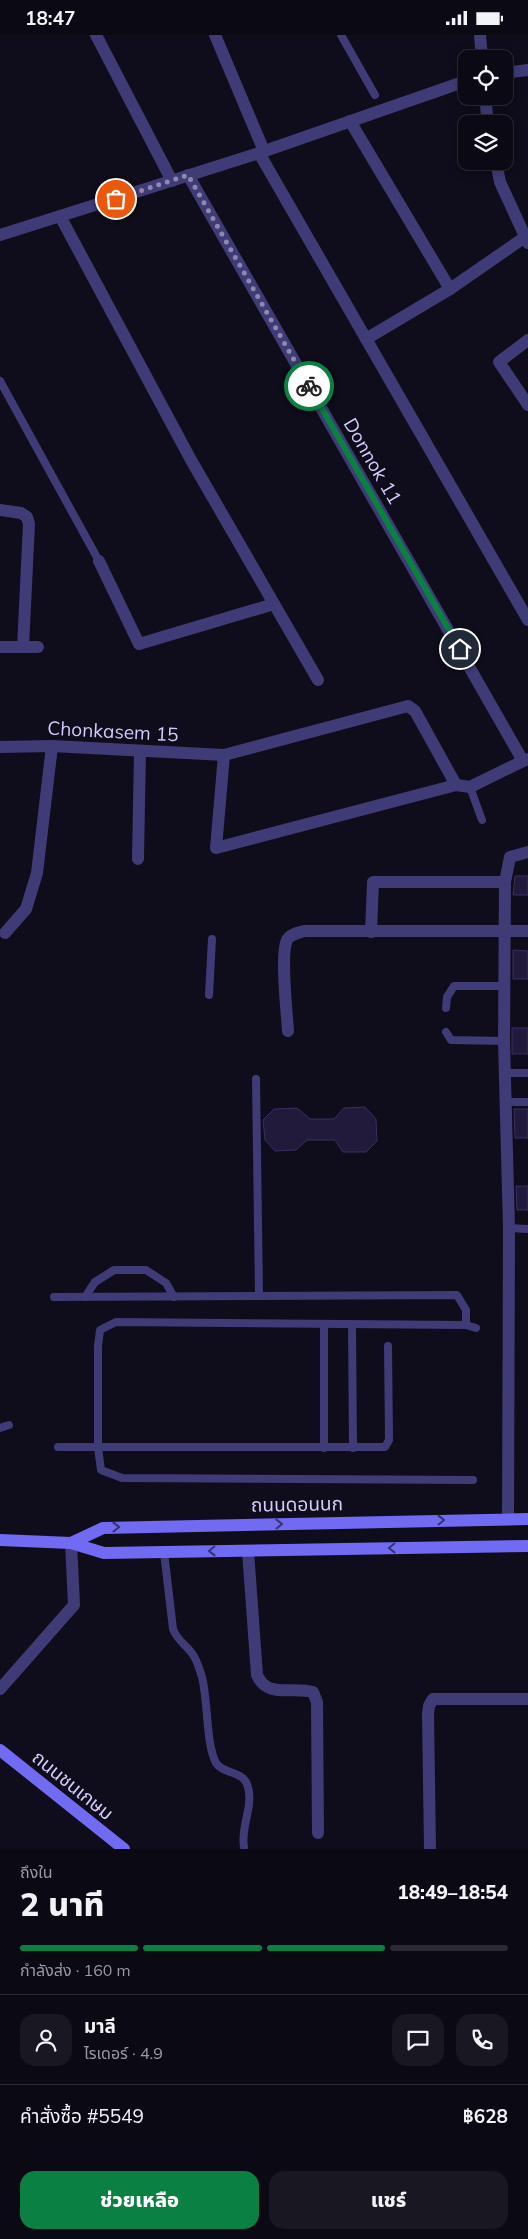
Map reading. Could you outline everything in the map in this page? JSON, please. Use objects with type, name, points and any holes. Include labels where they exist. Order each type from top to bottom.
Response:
[{"type":"main road","name":"ถนนดอนนก","points":[[71,1543],[103,1528],[528,1519]]},
{"type":"main road","name":"ถนนดอนนก","points":[[0,1540],[71,1543],[104,1553],[528,1546]]},
{"type":"main road","name":"ถนนชนเกษม","points":[[1,1753],[124,1849]]},
{"type":"street","points":[[96,35],[172,181]]},
{"type":"street","points":[[215,35],[261,152],[528,620]]},
{"type":"street","points":[[480,35],[481,50]]},
{"type":"street","points":[[513,72],[528,70]]},
{"type":"street","points":[[0,235],[261,152],[350,121],[380,107],[458,83]]},
{"type":"street","points":[[350,121],[450,289]]},
{"type":"street","points":[[366,339],[450,289],[527,239],[500,182],[498,170]]},
{"type":"street","name":"Donnok 11","points":[[188,175],[526,760]]},
{"type":"street","points":[[60,216],[191,460],[318,680]]},
{"type":"street","points":[[528,340],[499,362],[528,405]]},
{"type":"street","points":[[0,510],[21,513],[28,517],[23,647]]},
{"type":"street","points":[[99,561],[139,644],[274,604]]},
{"type":"street","points":[[0,647],[38,647]]},
{"type":"street","name":"Chonkasem 15","points":[[0,747],[52,746],[224,755],[408,706],[415,711],[456,785]]},
{"type":"street","points":[[5,933],[26,909],[37,873],[52,746]]},
{"type":"street","points":[[138,859],[140,751]]},
{"type":"street","points":[[224,755],[216,849],[456,785],[470,787],[526,760]]},
{"type":"street","points":[[508,1519],[508,1228],[504,1041],[506,931],[504,882],[510,857],[528,852]]},
{"type":"street","points":[[371,932],[373,882],[504,882]]},
{"type":"street","points":[[288,1031],[285,957],[287,941],[291,935],[304,931],[528,931]]},
{"type":"street","points":[[0,1689],[74,1605],[71,1543]]},
{"type":"street","points":[[248,1551],[257,1675],[261,1684],[267,1688],[313,1692],[317,1702],[318,1833]]},
{"type":"street","points":[[430,1849],[428,1714],[429,1706],[433,1699],[528,1699]]},
{"type":"lane","points":[[341,35],[375,95]]},
{"type":"lane","points":[[0,381],[99,561]]},
{"type":"lane","points":[[470,787],[482,820]]},
{"type":"lane","points":[[209,995],[212,939]]},
{"type":"lane","points":[[446,1008],[447,997],[454,986],[505,986]]},
{"type":"lane","points":[[446,1032],[451,1040],[504,1041]]},
{"type":"lane","points":[[505,1073],[528,1073]]},
{"type":"lane","points":[[256,1079],[258,1297]]},
{"type":"lane","points":[[506,1102],[528,1102]]},
{"type":"lane","points":[[508,1228],[528,1229]]},
{"type":"lane","points":[[85,1297],[95,1282],[114,1270],[146,1270],[166,1283],[174,1297]]},
{"type":"lane","points":[[54,1297],[457,1295],[466,1310],[466,1325]]},
{"type":"lane","points":[[473,1480],[122,1478],[101,1470],[98,1448],[98,1345],[100,1330],[116,1322],[466,1325],[476,1328]]},
{"type":"lane","points":[[324,1325],[324,1448]]},
{"type":"lane","points":[[352,1325],[353,1448]]},
{"type":"lane","points":[[58,1447],[385,1447],[389,1440],[388,1346]]},
{"type":"lane","points":[[0,1427],[9,1425]]},
{"type":"lane","points":[[164,1552],[173,1629],[176,1637],[193,1654],[201,1675],[207,1699],[213,1755],[221,1768],[242,1777],[248,1785],[248,1809],[242,1836],[244,1847]]},
{"type":"building","points":[[515,876],[528,876],[528,895],[513,895]]},
{"type":"building","points":[[513,950],[528,951],[528,979],[513,979]]},
{"type":"building","points":[[512,1028],[528,1028],[528,1054],[512,1054]]},
{"type":"building","points":[[365,1107],[376,1119],[377,1141],[366,1152],[343,1152],[335,1140],[307,1140],[296,1150],[275,1151],[265,1140],[263,1120],[274,1109],[297,1108],[310,1119],[334,1119],[344,1108]]},
{"type":"building","points":[[514,1109],[528,1109],[528,1138],[515,1138]]},
{"type":"building","points":[[516,1186],[528,1186],[528,1210],[517,1210]]},
{"type":"way so far","points":[[116,199],[188,175],[309,386]]},
{"type":"route","points":[[309,386],[460,649]]}]
